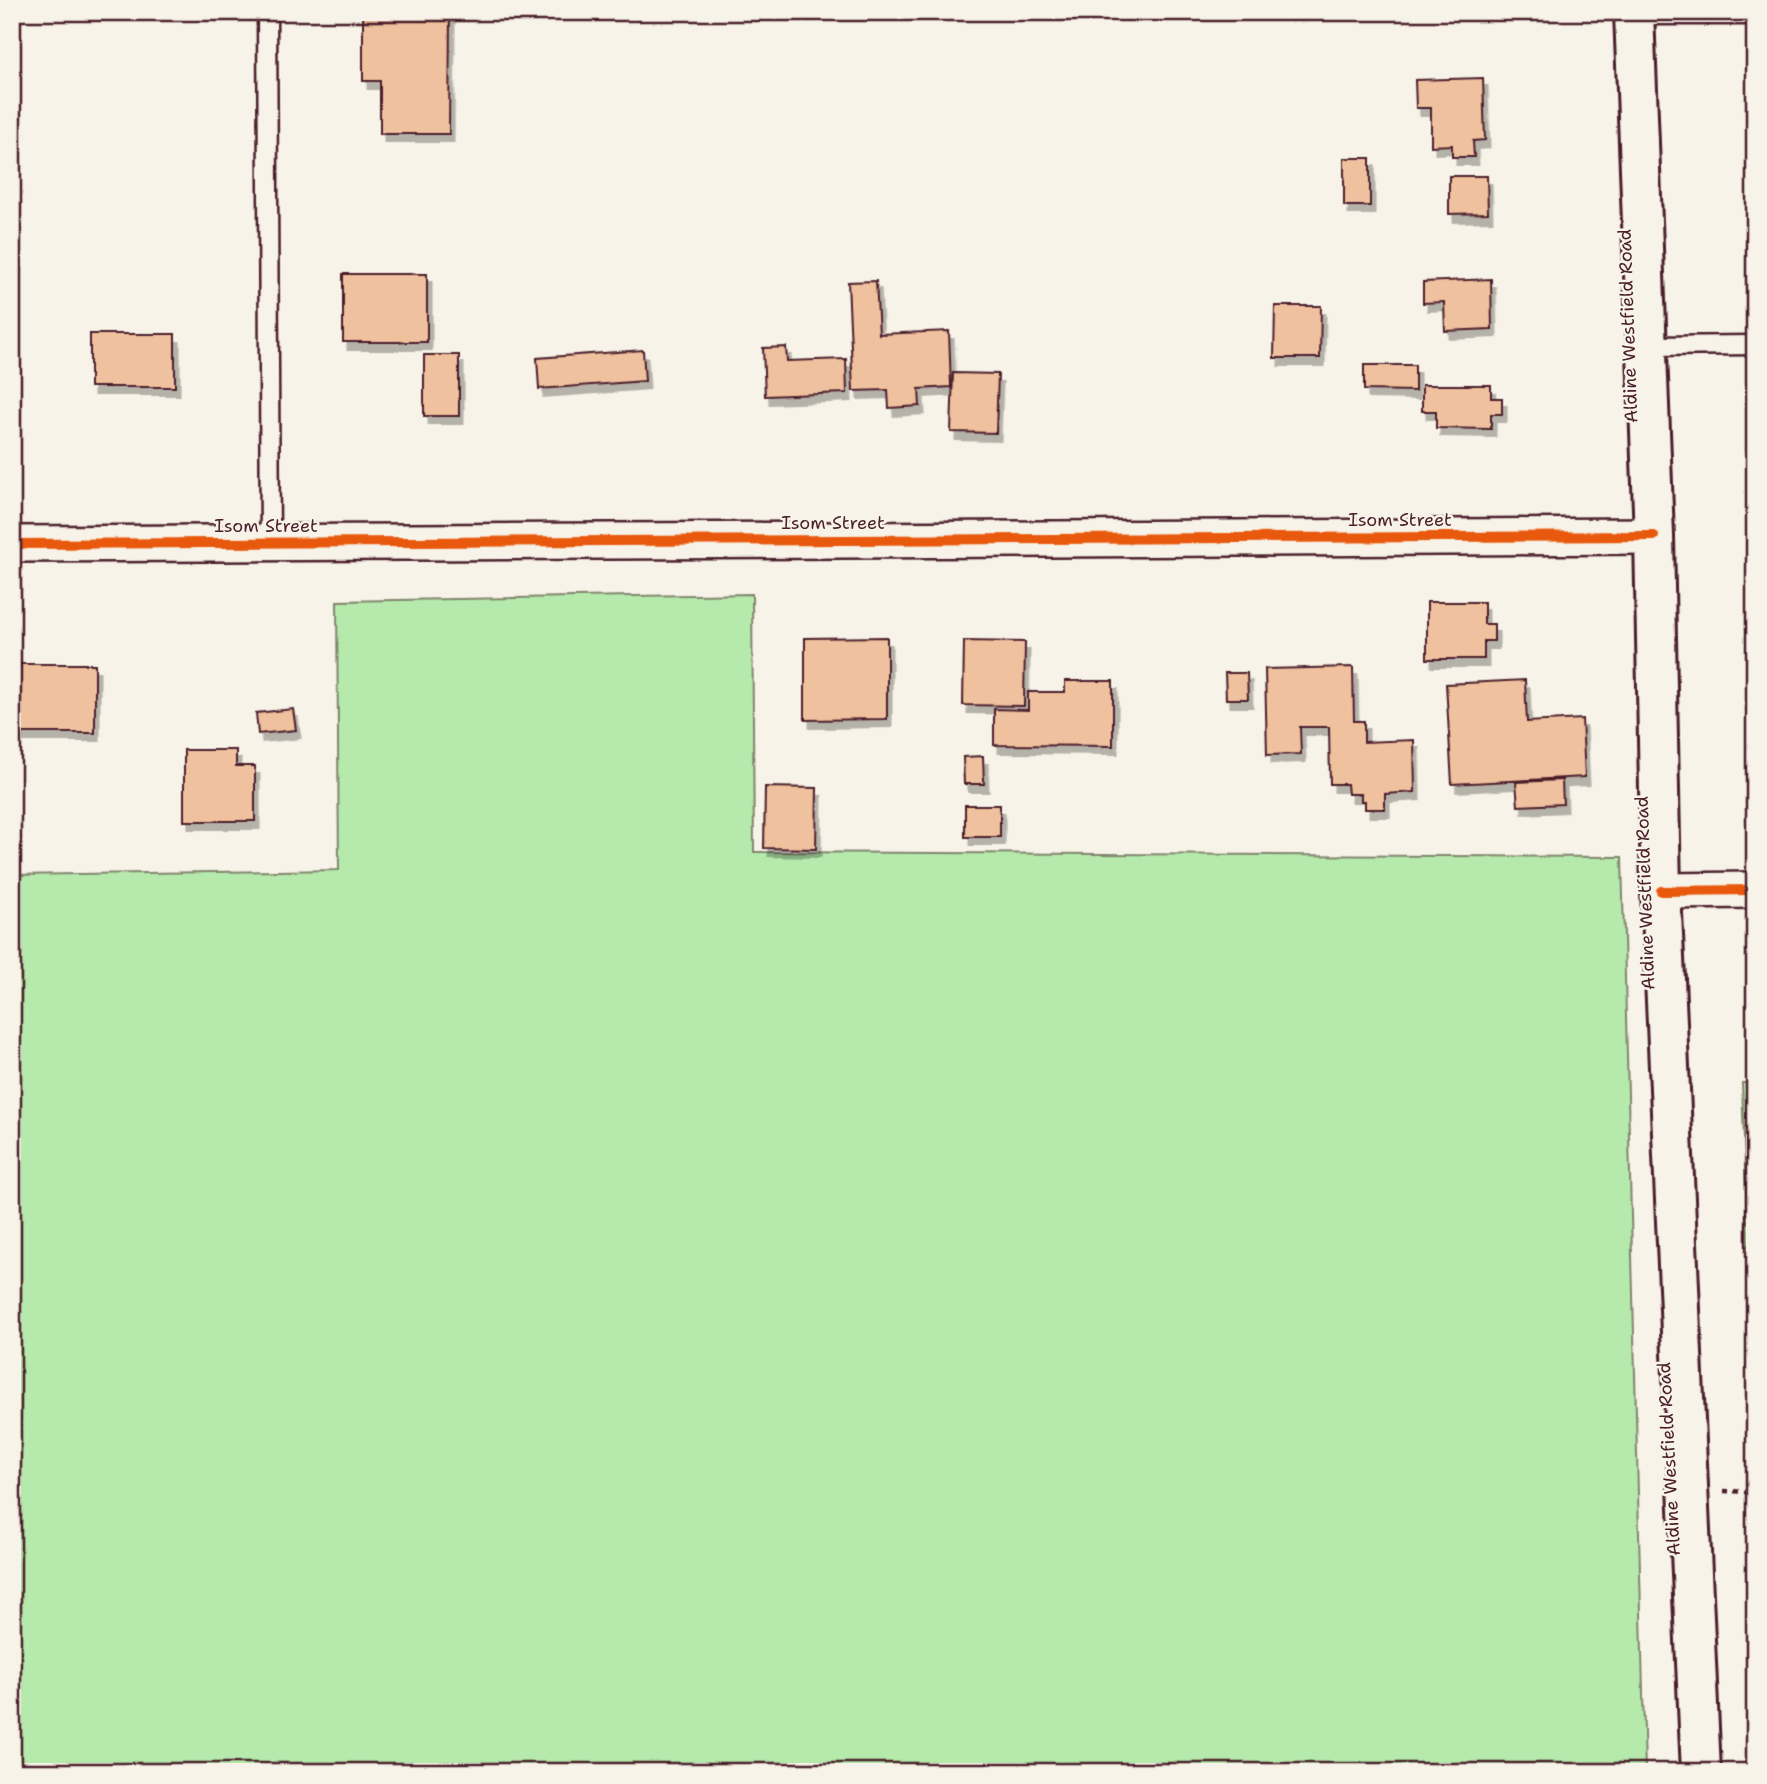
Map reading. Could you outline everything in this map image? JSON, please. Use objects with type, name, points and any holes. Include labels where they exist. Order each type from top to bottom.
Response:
[{"type":"main road","name":"Aldine Westfield Road","points":[[1634,13],[1654,536],[1661,891],[1701,1772]]},
{"type":"street","name":"Isom Street","points":[[12,544],[1654,536]]},
{"type":"street","points":[[1661,891],[1755,890]]},
{"type":"lane","points":[[267,12],[270,543]]},
{"type":"lane","points":[[1634,13],[1755,15]]},
{"type":"lane","points":[[1647,346],[1755,345]]},
{"type":"green space","points":[[752,594],[754,852],[1622,857],[1645,1772],[12,1772],[12,875],[339,870],[337,601]]},
{"type":"green space","points":[[1742,1083],[1755,1083],[1755,1447]]},
{"type":"building","points":[[363,12],[450,12],[449,134],[380,134],[380,81],[363,81]]},
{"type":"building","points":[[1483,78],[1485,140],[1473,141],[1474,157],[1452,157],[1452,145],[1431,146],[1431,108],[1416,108],[1415,80]]},
{"type":"building","points":[[1344,158],[1370,158],[1370,206],[1344,206]]},
{"type":"building","points":[[1449,176],[1487,176],[1488,213],[1449,214]]},
{"type":"building","points":[[343,274],[427,274],[427,342],[343,342]]},
{"type":"building","points":[[1491,279],[1492,329],[1445,331],[1444,302],[1423,303],[1423,282]]},
{"type":"building","points":[[876,281],[879,334],[949,331],[951,387],[919,389],[920,406],[889,408],[888,390],[853,391],[848,282]]},
{"type":"building","points":[[1275,306],[1321,306],[1320,358],[1274,358]]},
{"type":"building","points":[[90,334],[175,334],[175,387],[90,387]]},
{"type":"building","points":[[786,347],[787,361],[846,359],[847,393],[765,396],[763,348]]},
{"type":"building","points":[[643,350],[645,381],[539,389],[537,358]]},
{"type":"building","points":[[424,355],[459,355],[459,416],[424,416]]},
{"type":"building","points":[[1364,365],[1415,365],[1415,391],[1364,390]]},
{"type":"building","points":[[953,373],[998,374],[996,433],[951,432]]},
{"type":"building","points":[[1422,385],[1491,385],[1491,398],[1502,398],[1502,414],[1491,414],[1491,429],[1436,428],[1436,411],[1422,411]]},
{"type":"building","points":[[1427,602],[1484,602],[1484,624],[1494,624],[1494,641],[1484,641],[1484,659],[1427,659]]},
{"type":"building","points":[[887,637],[887,719],[805,720],[805,638]]},
{"type":"building","points":[[964,641],[1025,642],[1024,706],[963,705]]},
{"type":"building","points":[[14,664],[95,664],[95,733],[14,733]]},
{"type":"building","points":[[1353,667],[1354,721],[1364,721],[1364,742],[1414,740],[1415,792],[1385,794],[1385,809],[1365,809],[1361,794],[1348,794],[1347,784],[1330,784],[1329,727],[1300,727],[1301,754],[1267,755],[1265,669]]},
{"type":"building","points":[[1225,673],[1247,673],[1248,699],[1226,699]]},
{"type":"building","points":[[1525,680],[1527,722],[1582,719],[1585,777],[1452,784],[1446,684]]},
{"type":"building","points":[[1065,681],[1113,681],[1113,746],[994,745],[994,709],[1028,710],[1028,692],[1065,692]]},
{"type":"building","points":[[293,709],[296,730],[258,734],[256,713]]},
{"type":"building","points":[[184,750],[236,750],[236,766],[255,766],[255,821],[184,821]]},
{"type":"building","points":[[983,756],[984,784],[964,784],[963,757]]},
{"type":"building","points":[[1562,780],[1563,804],[1518,806],[1516,782]]},
{"type":"building","points":[[765,787],[817,788],[816,849],[764,848]]},
{"type":"building","points":[[965,805],[1000,805],[1000,837],[965,837]]},
{"type":"cycle path","points":[[12,544],[1654,536]]},
{"type":"cycle path","points":[[1661,891],[1755,890]]}]
